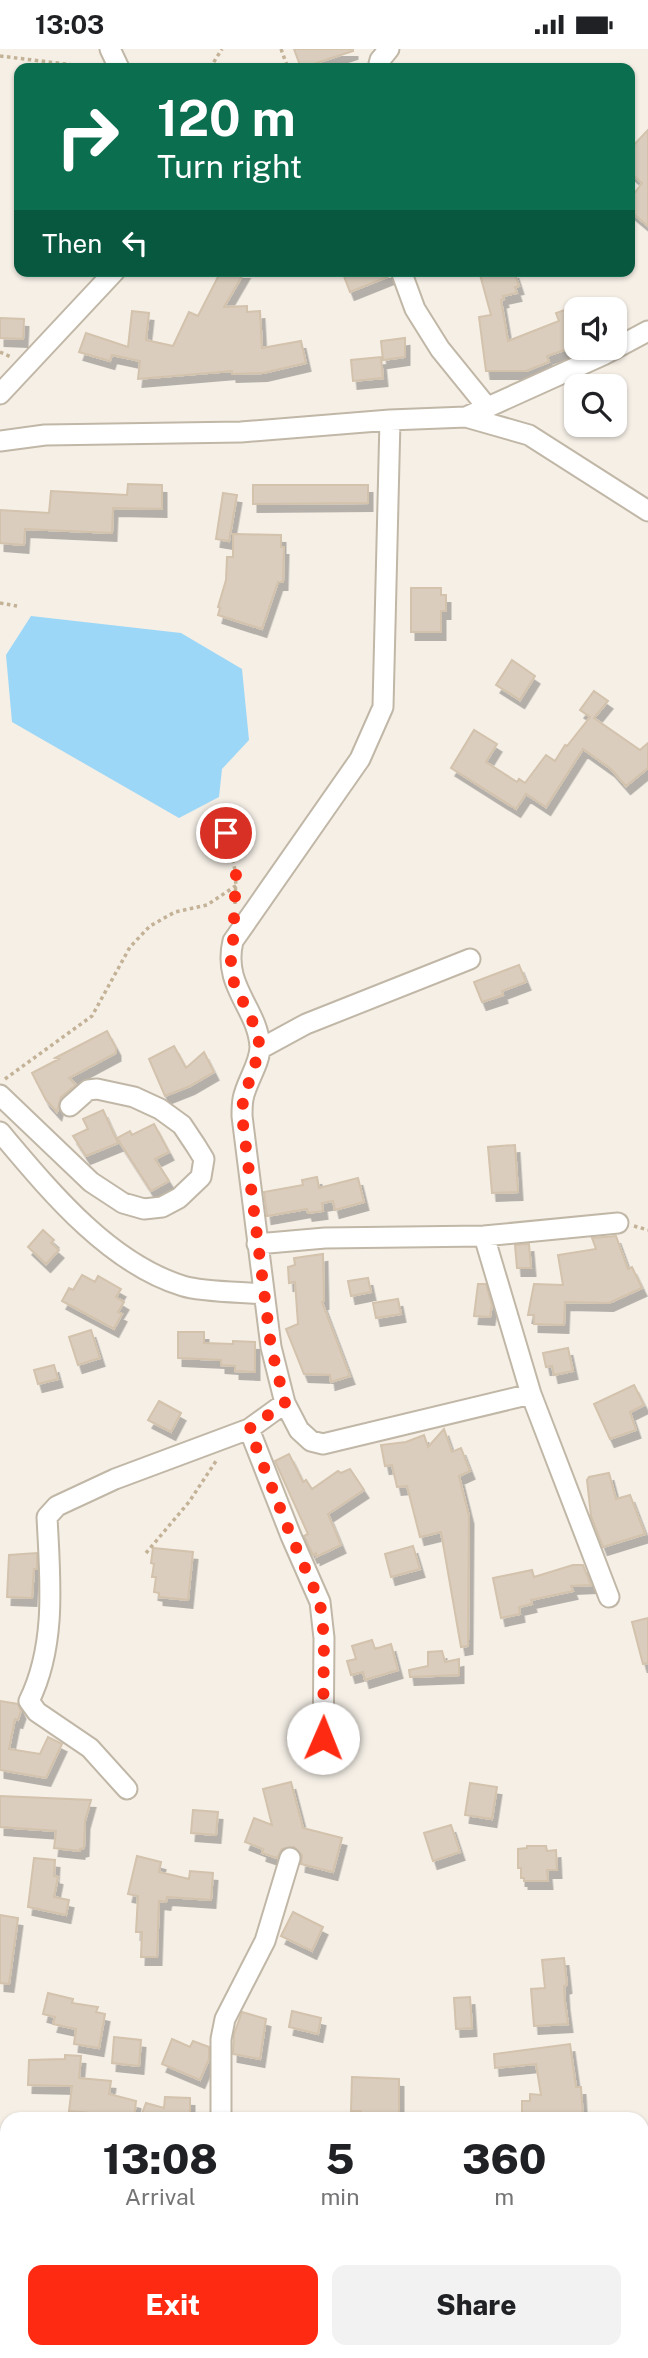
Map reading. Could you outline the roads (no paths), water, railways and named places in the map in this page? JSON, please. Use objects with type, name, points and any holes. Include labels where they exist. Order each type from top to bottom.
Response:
[{"type":"street","points":[[0,394],[109,277]]},
{"type":"street","points":[[403,277],[415,309],[440,349],[487,407]]},
{"type":"street","points":[[466,417],[603,355],[648,331]]},
{"type":"street","points":[[0,441],[45,435],[242,432],[466,417],[529,435],[648,510]]},
{"type":"street","points":[[390,420],[383,707],[360,759],[233,941],[230,954],[234,983],[257,1031],[260,1049],[243,1100],[242,1116],[271,1347],[285,1403],[299,1430],[311,1441],[323,1444],[531,1394]]},
{"type":"street","points":[[260,1049],[306,1024],[470,959]]},
{"type":"street","points":[[0,1095],[91,1182],[123,1203],[144,1209],[162,1206],[179,1198],[201,1177],[204,1159],[197,1146],[182,1125],[160,1109],[134,1097],[97,1089],[89,1090],[70,1105]]},
{"type":"street","points":[[0,1132],[91,1232],[142,1267],[184,1287],[264,1294]]},
{"type":"street","points":[[257,1244],[325,1238],[484,1236],[618,1223]]},
{"type":"street","points":[[484,1236],[531,1394],[609,1597]]},
{"type":"street","points":[[127,1789],[90,1748],[37,1711],[29,1701],[41,1677],[52,1599],[47,1517],[57,1506],[115,1479],[242,1431],[285,1403]]},
{"type":"street","points":[[242,1431],[320,1602],[324,1638],[323,1763]]},
{"type":"street","points":[[221,2112],[221,2039],[225,2019],[265,1941],[290,1858]]},
{"type":"water","points":[[31,616],[181,633],[242,669],[249,740],[222,769],[219,797],[179,818],[12,722],[6,655]]}]
